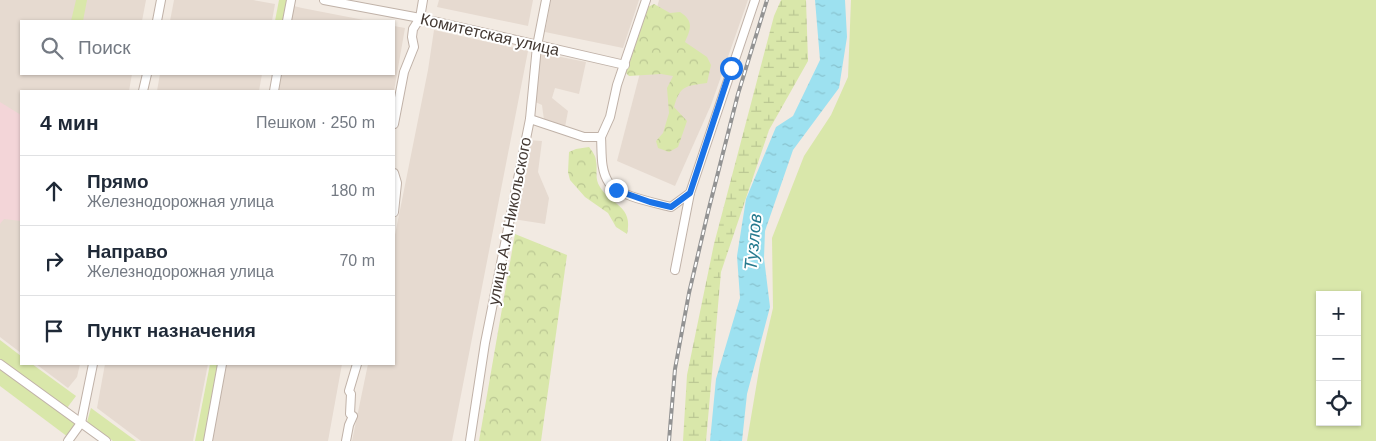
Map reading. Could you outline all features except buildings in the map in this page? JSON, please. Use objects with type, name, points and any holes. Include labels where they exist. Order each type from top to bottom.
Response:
[{"type":"street","points":[[156,20],[160,0]]},
{"type":"street","points":[[287,20],[291,0]]},
{"type":"street","name":"Комитетская улица","points":[[324,0],[420,18],[625,65]]},
{"type":"street","points":[[395,119],[404,72],[414,47],[413,29],[420,18],[423,0]]},
{"type":"street","name":"улица А.А.Никольского","points":[[470,441],[485,343],[530,119],[537,46],[546,0]]},
{"type":"street","points":[[646,0],[617,85],[610,117],[601,137],[605,175],[616,190],[671,207],[690,193]]},
{"type":"street","points":[[675,270],[690,193],[755,0]]},
{"type":"street","points":[[143,90],[147,75]]},
{"type":"street","points":[[274,90],[277,75]]},
{"type":"street","points":[[530,119],[584,137],[601,137]]},
{"type":"street","points":[[395,176],[397,183],[395,202]]},
{"type":"street","points":[[0,364],[106,441]]},
{"type":"street","points":[[68,441],[81,423],[93,365]]},
{"type":"street","points":[[208,441],[222,365]]},
{"type":"street","points":[[346,441],[349,424],[353,416],[350,414],[351,394],[349,391],[357,365]]},
{"type":"shaded area","points":[[0,0],[146,0],[142,20],[20,20],[20,75],[132,75],[129,90],[20,90],[20,352],[0,337]]},
{"type":"shaded area","points":[[174,0],[253,0],[275,4],[272,20],[170,20]]},
{"type":"shaded area","points":[[439,0],[533,0],[528,26],[437,7]]},
{"type":"shaded area","points":[[551,0],[639,0],[623,48],[545,32]]},
{"type":"shaded area","points":[[659,0],[748,0],[711,105],[675,186],[617,161]]},
{"type":"shaded area","points":[[294,6],[364,20],[291,20]]},
{"type":"shaded area","points":[[395,26],[405,28],[394,90],[277,90],[281,75],[395,75]]},
{"type":"shaded area","points":[[434,30],[528,51],[452,441],[352,441],[368,365],[395,365],[395,235],[428,70]]},
{"type":"shaded area","points":[[541,53],[586,62],[579,94],[555,88],[552,98],[568,111],[565,127],[544,120],[542,105],[533,101]]},
{"type":"shaded area","points":[[160,75],[262,75],[259,90],[157,90]]},
{"type":"shaded area","points":[[0,102],[20,114],[20,221],[4,219],[0,224]]},
{"type":"shaded area","points":[[528,140],[542,141],[538,172],[549,198],[545,224],[513,219]]},
{"type":"shaded area","points":[[37,365],[80,365],[77,377],[68,388]]},
{"type":"shaded area","points":[[105,365],[208,365],[193,441],[141,441],[97,408]]},
{"type":"shaded area","points":[[225,365],[342,365],[328,441],[211,441]]},
{"type":"green space","points":[[76,0],[87,0],[83,20],[71,20]]},
{"type":"green space","points":[[279,0],[287,0],[284,20],[275,20]]},
{"type":"green space","points":[[781,0],[806,0],[808,61],[769,130],[721,272],[706,441],[683,441],[687,375],[714,244],[774,16]]},
{"type":"green space","points":[[851,0],[1376,0],[1376,441],[747,441],[760,364],[773,308],[772,238],[804,156],[831,115],[848,77]]},
{"type":"green space","points":[[654,4],[670,13],[680,12],[688,19],[690,26],[685,42],[707,57],[711,65],[707,83],[685,88],[676,100],[674,107],[687,121],[678,147],[669,152],[658,148],[656,141],[663,133],[669,113],[667,88],[673,76],[661,74],[629,76],[625,72],[648,7]]},
{"type":"green space","points":[[589,147],[596,159],[598,184],[604,193],[620,206],[627,217],[627,234],[616,227],[608,213],[585,197],[570,180],[568,172],[569,152]]},
{"type":"green space","points":[[515,234],[567,255],[541,441],[479,441]]},
{"type":"green space","points":[[0,340],[20,355],[20,365],[33,365],[76,396],[67,408],[0,359]]},
{"type":"green space","points":[[210,365],[220,365],[205,441],[195,441]]},
{"type":"green space","points":[[0,368],[78,423],[68,437],[0,386]]},
{"type":"green space","points":[[91,408],[136,441],[113,441],[87,422]]},
{"type":"water","name":"Тузлов","points":[[815,0],[845,0],[847,37],[839,88],[793,150],[765,231],[764,258],[770,307],[747,394],[742,441],[710,441],[716,379],[740,298],[737,256],[746,199],[776,127],[793,116],[820,60]]},
{"type":"railway","points":[[669,441],[675,369],[689,293],[738,94],[767,0]]},
{"type":"route","points":[[616,190],[671,207],[690,193],[731,68]]}]
